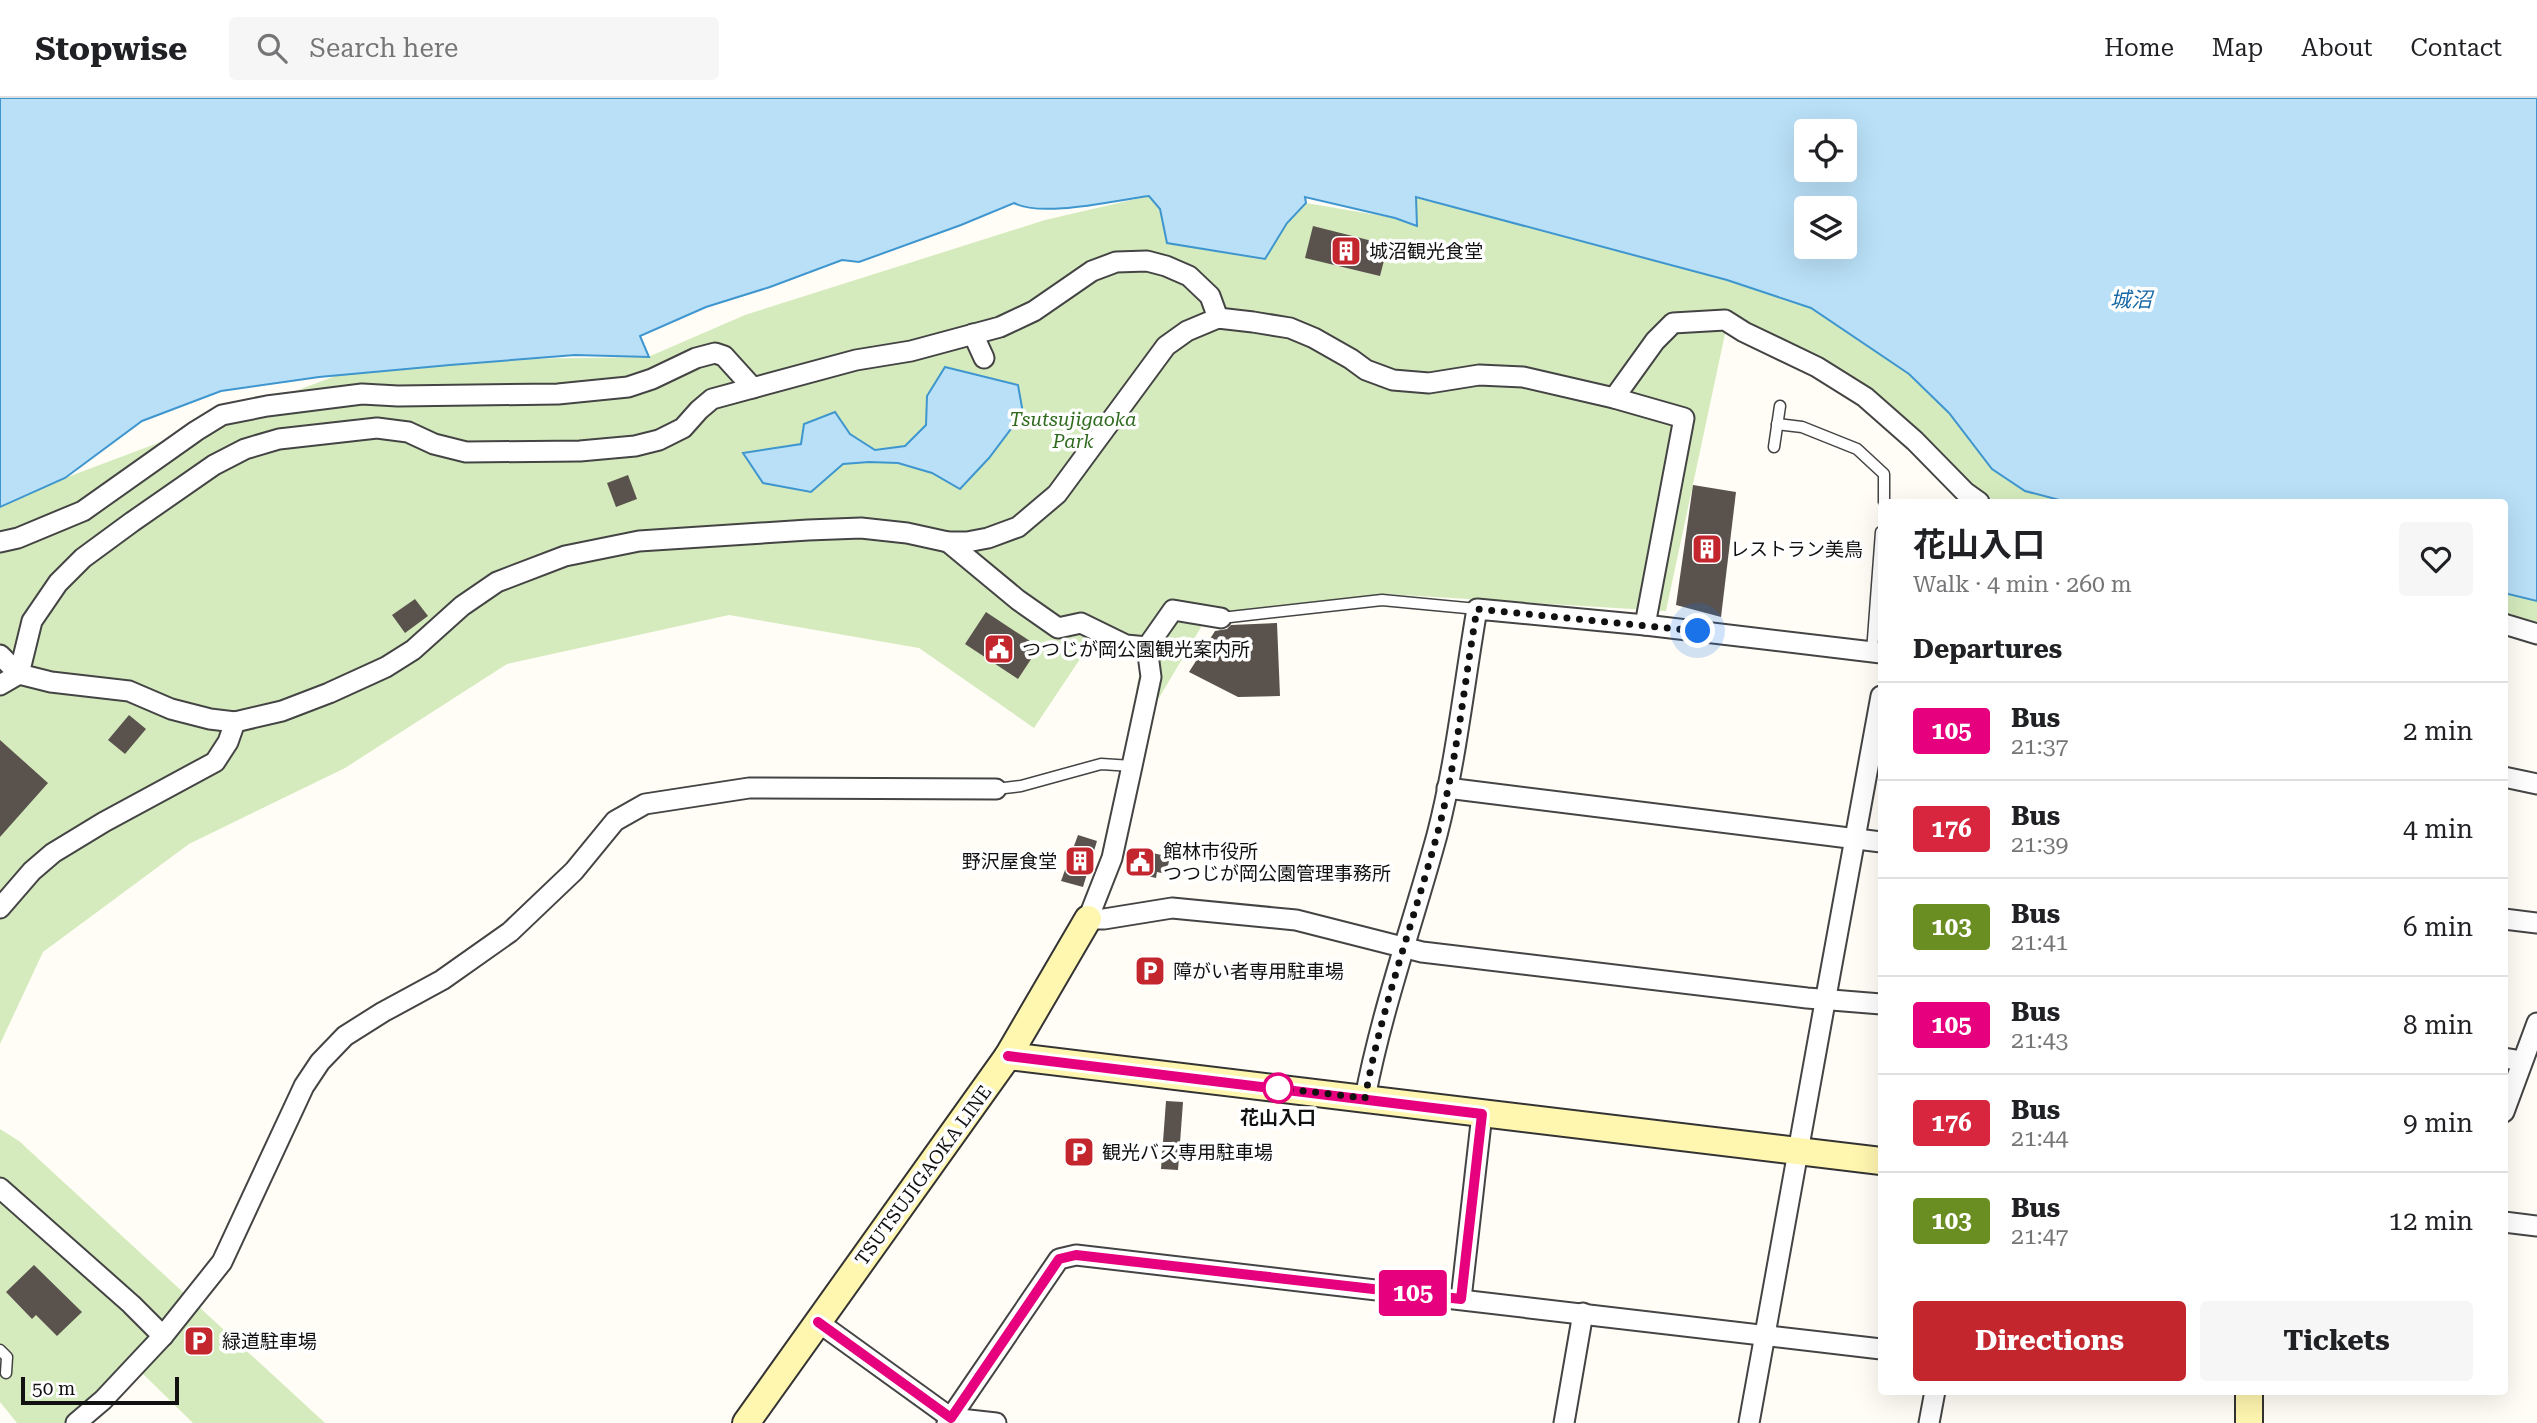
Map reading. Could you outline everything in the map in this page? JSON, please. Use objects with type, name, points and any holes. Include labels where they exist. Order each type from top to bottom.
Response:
[{"type":"street","points":[[0,685],[19,674],[32,621],[58,583],[83,558],[214,466],[245,449],[279,439],[377,428],[408,432],[434,444],[466,452],[580,451],[635,446],[659,440],[683,428],[712,399],[856,360],[911,351],[1000,327],[1034,311],[1092,271],[1116,262],[1147,261],[1189,276],[1210,296],[1218,318]]},
{"type":"street","points":[[0,655],[19,674],[51,682],[129,691],[171,709],[235,722],[282,712],[386,667],[413,650],[462,606],[497,582],[565,556],[639,541],[808,530],[861,528],[907,533],[948,542],[988,538],[1018,527],[1057,495],[1166,346],[1187,331],[1218,318],[1290,328],[1334,348],[1366,370],[1393,380],[1429,383],[1479,375],[1523,377],[1614,398],[1684,418],[1645,625]]},
{"type":"street","points":[[1614,398],[1655,341],[1673,323],[1726,320],[1744,332],[1816,367],[1865,397],[1975,499]]},
{"type":"street","points":[[973,334],[984,358]]},
{"type":"street","points":[[0,542],[18,538],[83,511],[196,430],[222,415],[267,406],[362,394],[558,394],[628,387],[696,358],[715,353],[723,356],[753,388]]},
{"type":"street","points":[[948,542],[1018,600],[1058,628],[1081,623],[1126,645],[1147,647]]},
{"type":"street","points":[[1365,1098],[1402,948],[1437,834],[1477,609],[1645,625],[1877,653]]},
{"type":"street","points":[[1221,618],[1173,610],[1147,647],[1152,677],[1112,858],[1088,919],[1172,908],[1296,920],[1373,937],[1402,948],[1878,1004]]},
{"type":"street","points":[[2508,625],[2537,634]]},
{"type":"street","points":[[1749,1423],[1878,712]]},
{"type":"street","points":[[0,908],[53,853],[215,762],[228,741],[235,722]]},
{"type":"street","points":[[2508,778],[2537,783]]},
{"type":"street","points":[[76,1423],[103,1400],[163,1336],[222,1262],[304,1086],[320,1062],[345,1036],[383,1012],[442,981],[510,932],[574,871],[615,821],[645,804],[749,788],[996,789]]},
{"type":"street","points":[[1447,788],[1878,842]]},
{"type":"street","name":"TSUTSUJIGAOKA LINE","points":[[746,1423],[1008,1056],[1088,919]]},
{"type":"street","points":[[2508,919],[2537,923]]},
{"type":"street","points":[[2508,1088],[2513,1059],[2537,1023]]},
{"type":"street","points":[[1008,1056],[1878,1161]]},
{"type":"street","points":[[1461,1299],[1482,1114]]},
{"type":"street","points":[[0,1188],[163,1336]]},
{"type":"street","points":[[2508,1222],[2537,1226]]},
{"type":"street","points":[[949,1420],[1059,1259],[1076,1255],[1878,1349]]},
{"type":"street","points":[[1564,1423],[1583,1314]]},
{"type":"street","points":[[818,1322],[949,1420],[996,1423]]},
{"type":"street","points":[[1929,1423],[1934,1395]]},
{"type":"street","points":[[2248,1395],[2249,1423]]},
{"type":"lane","points":[[1773,447],[1780,406]]},
{"type":"lane","points":[[1777,424],[1802,427],[1857,449],[1884,474],[1884,499]]},
{"type":"lane","points":[[1221,618],[1382,600],[1477,609]]},
{"type":"lane","points":[[1877,653],[1878,623]]},
{"type":"lane","points":[[996,789],[1021,786],[1101,764],[1132,766]]},
{"type":"lane","points":[[0,1350],[7,1357],[6,1373]]},
{"type":"green space","name":"Tsutsujigaoka Park","points":[[1149,196],[1160,209],[1167,243],[1265,259],[1287,223],[1306,203],[1395,218],[1416,226],[1416,196],[1727,280],[1811,308],[1909,374],[2025,491],[2056,499],[1991,499],[1965,480],[1912,425],[1844,372],[1729,315],[1666,611],[1384,594],[1207,617],[1159,698],[1136,691],[1141,663],[1094,638],[1034,728],[919,648],[729,615],[507,664],[345,768],[189,844],[43,952],[0,1044],[0,493],[65,478],[375,361],[648,357],[745,315],[1045,220]]},
{"type":"green space","points":[[2508,594],[2537,601],[2537,628],[2508,617]]},
{"type":"green space","points":[[0,1129],[19,1141],[325,1423],[193,1423],[141,1372],[67,1423],[17,1423],[0,1402]]},
{"type":"water","name":"城沼","points":[[0,98],[2537,98],[2537,601],[2508,594],[2508,499],[2056,499],[2025,491],[1992,469],[1949,413],[1909,374],[1811,308],[1727,280],[1416,197],[1417,226],[1395,218],[1305,197],[1306,203],[1287,223],[1265,259],[1167,243],[1160,209],[1149,196],[1042,209],[1014,203],[859,262],[842,260],[706,307],[640,336],[649,357],[575,355],[319,377],[221,391],[142,421],[65,478],[0,507]]},
{"type":"water","points":[[945,367],[1018,385],[1023,413],[989,458],[960,489],[932,473],[898,463],[869,462],[843,464],[811,492],[763,483],[743,453],[801,444],[804,424],[835,412],[850,434],[875,450],[905,446],[926,425],[927,396]]},
{"type":"building","name":"城沼観光食堂","points":[[1313,226],[1388,245],[1380,276],[1305,258]]},
{"type":"building","points":[[628,475],[637,499],[616,507],[607,483]]},
{"type":"building","name":"レストラン美鳥","points":[[1693,485],[1736,492],[1721,617],[1676,605]]},
{"type":"building","points":[[415,599],[428,616],[405,633],[392,615]]},
{"type":"building","points":[[986,612],[1039,647],[1018,679],[965,644]]},
{"type":"building","points":[[1277,623],[1280,696],[1238,697],[1189,672],[1215,631],[1227,629],[1231,625]]},
{"type":"building","points":[[129,715],[146,729],[125,754],[108,740]]},
{"type":"building","points":[[0,740],[48,783],[0,837]]},
{"type":"building","name":"野沢屋食堂","points":[[1078,835],[1097,841],[1083,887],[1061,881]]},
{"type":"building","points":[[1131,848],[1170,857],[1166,874],[1157,872],[1156,878],[1126,869]]},
{"type":"building","points":[[1166,1101],[1183,1102],[1178,1170],[1161,1169]]},
{"type":"building","points":[[34,1265],[82,1312],[57,1336],[36,1315],[32,1319],[6,1292]]},
{"type":"bus line","name":"105","points":[[818,1322],[951,1418],[1059,1259],[1076,1255],[1461,1299],[1482,1114],[1008,1056]]},
{"type":"place","name":"城沼観光食堂","points":[[1346,251]]},
{"type":"place","name":"レストラン美鳥","points":[[1707,549]]},
{"type":"place","name":"つつじが岡公園観光案内所","points":[[999,649]]},
{"type":"place","name":"野沢屋食堂","points":[[1080,861]]},
{"type":"place","name":"館林市役所 つつじが岡公園管理事務所","points":[[1140,862]]},
{"type":"place","name":"障がい者専用駐車場","points":[[1150,971]]},
{"type":"place","name":"花山入口","points":[[1278,1088]]},
{"type":"place","name":"観光バス専用駐車場","points":[[1079,1152]]},
{"type":"place","name":"緑道駐車場","points":[[199,1341]]},
{"type":"route","points":[[1278,1088],[1365,1098],[1402,948],[1437,834],[1477,609],[1698,631]]}]
